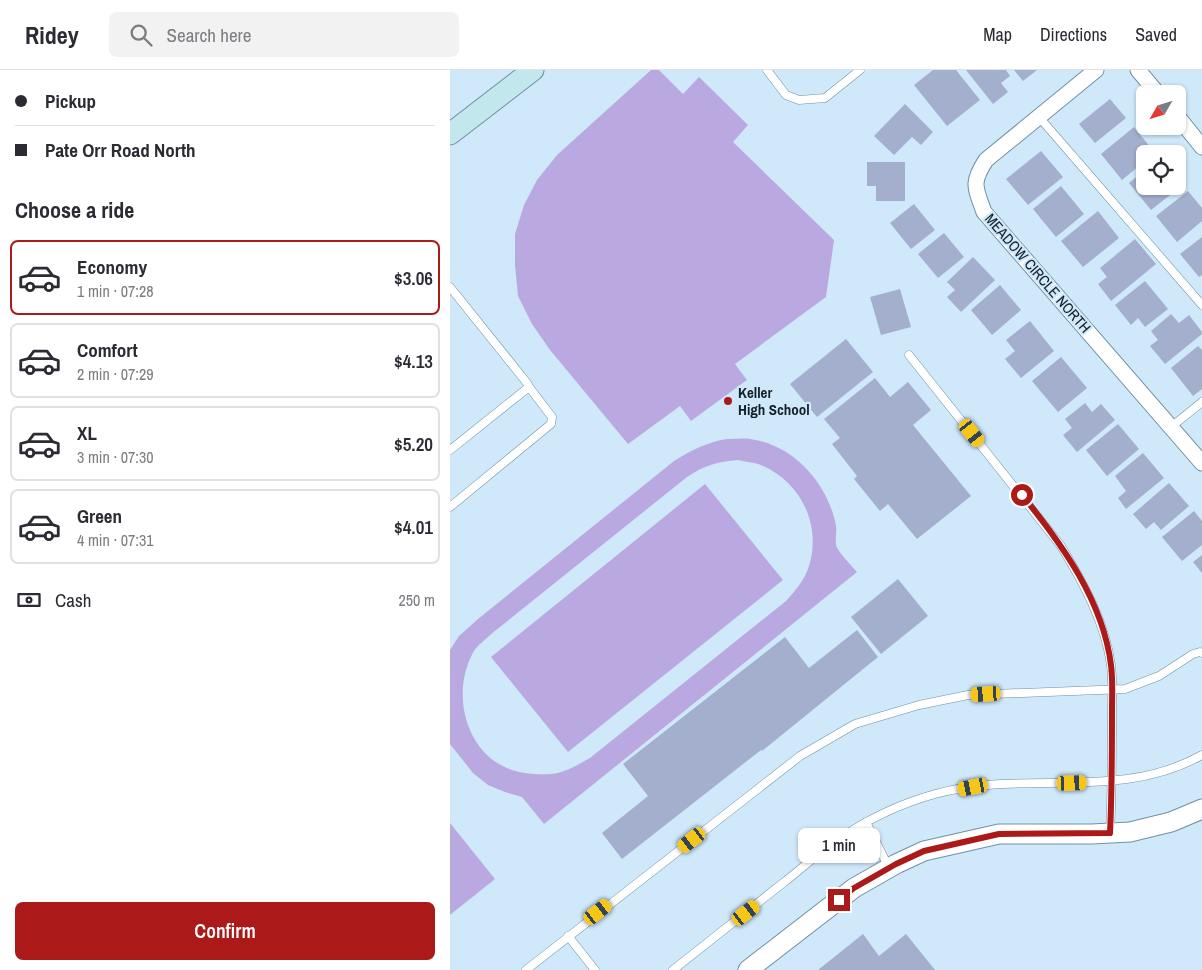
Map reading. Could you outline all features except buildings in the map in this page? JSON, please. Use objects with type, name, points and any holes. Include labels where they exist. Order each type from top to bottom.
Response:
[{"type":"main road","points":[[450,134],[533,70]]},
{"type":"street","name":"MEADOW CIRCLE NORTH","points":[[1096,70],[986,160],[978,172],[975,182],[977,194],[984,212],[1202,463]]},
{"type":"street","points":[[1138,70],[1150,85]]},
{"type":"street","points":[[1186,127],[1202,147]]},
{"type":"street","points":[[748,970],[854,888],[924,851],[999,834],[1130,832],[1171,822],[1202,809]]},
{"type":"lane","points":[[767,70],[786,95],[798,100],[825,98],[860,70]]},
{"type":"lane","points":[[1039,117],[1202,305]]},
{"type":"lane","points":[[450,287],[552,417],[551,424],[450,507]]},
{"type":"lane","points":[[909,355],[1061,546],[1092,602],[1102,628],[1111,665],[1112,781],[1110,833]]},
{"type":"lane","points":[[450,450],[529,387]]},
{"type":"lane","points":[[1172,427],[1202,402]]},
{"type":"lane","points":[[526,970],[800,756],[855,724],[919,705],[968,695],[1125,689],[1159,676],[1193,654],[1202,653]]},
{"type":"lane","points":[[674,970],[833,843],[866,822],[896,807],[936,794],[973,787],[1112,781],[1153,776],[1202,756]]},
{"type":"lane","points":[[866,822],[890,868]]},
{"type":"lane","points":[[568,936],[595,970]]},
{"type":"shaded area","points":[[651,70],[659,70],[683,94],[699,77],[748,125],[733,142],[834,240],[826,297],[735,364],[747,380],[691,421],[680,406],[628,444],[550,350],[532,324],[518,296],[515,234],[524,205],[537,180],[557,155]]},
{"type":"shaded area","points":[[727,439],[750,439],[777,447],[800,462],[810,472],[832,510],[836,528],[837,548],[857,572],[544,824],[522,797],[488,785],[473,773],[450,744],[450,650],[459,636],[478,619],[674,461],[700,447]],"holes":[[[738,460],[758,464],[775,472],[797,493],[810,520],[812,550],[809,566],[803,580],[793,593],[786,601],[590,758],[576,766],[556,773],[531,774],[512,770],[496,762],[483,750],[473,736],[466,720],[463,685],[467,667],[474,651],[490,635],[687,477],[711,465]]]},
{"type":"shaded area","points":[[705,484],[783,580],[568,752],[491,657]]},
{"type":"shaded area","points":[[450,823],[495,879],[450,915]]},
{"type":"place","name":"Keller High School","points":[[728,401]]},
{"type":"route","points":[[839,900],[854,888],[896,864],[924,851],[999,834],[1110,833],[1112,781],[1111,665],[1102,628],[1077,572],[1061,546],[1022,495]]}]
